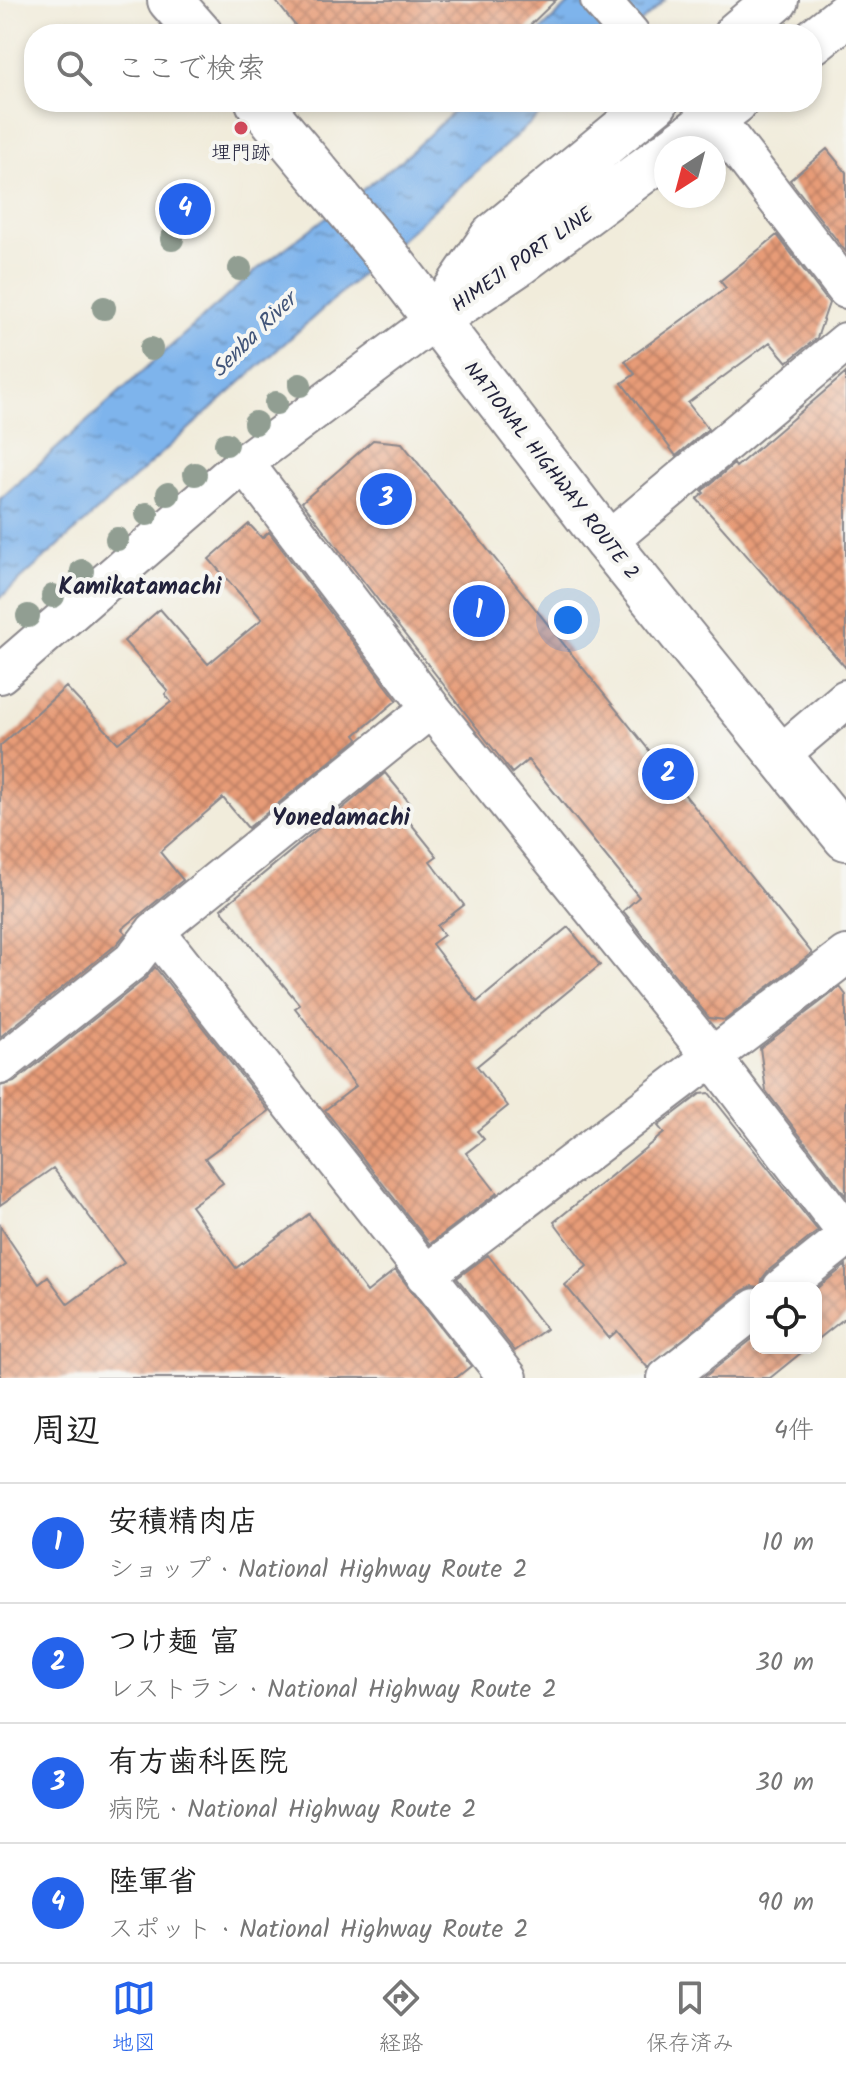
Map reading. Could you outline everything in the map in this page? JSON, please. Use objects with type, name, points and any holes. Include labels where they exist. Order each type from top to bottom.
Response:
[{"type":"main road","points":[[748,24],[776,0]]},
{"type":"main road","points":[[822,34],[846,15]]},
{"type":"main road","name":"NATIONAL HIGHWAY ROUTE 2","points":[[267,112],[393,264],[607,542],[846,838]]},
{"type":"main road","name":"HIMEJI PORT LINE","points":[[435,320],[493,236],[644,112]]},
{"type":"main road","points":[[687,136],[712,112]]},
{"type":"main road","name":"HIMEJI PORT LINE","points":[[435,320],[518,264],[654,163]]},
{"type":"street","points":[[600,0],[621,24]]},
{"type":"street","points":[[721,112],[846,289]]},
{"type":"street","points":[[0,674],[244,463],[435,320]]},
{"type":"street","points":[[607,542],[846,342]]},
{"type":"street","points":[[244,463],[431,708],[712,1057],[846,1235],[789,1282]]},
{"type":"street","points":[[780,755],[846,699]]},
{"type":"street","points":[[0,1065],[132,961],[155,931],[431,708]]},
{"type":"street","points":[[155,931],[508,1378]]},
{"type":"street","points":[[425,1275],[846,955]]},
{"type":"street","points":[[667,1378],[750,1313]]},
{"type":"water","points":[[573,0],[665,0],[639,24],[548,24]]},
{"type":"water","name":"Senba River","points":[[453,112],[543,112],[0,598],[0,499],[255,271],[403,159]]},
{"type":"building","points":[[275,0],[556,0],[531,24],[294,24]]},
{"type":"building","points":[[827,149],[846,172],[846,252],[790,180]]},
{"type":"building","points":[[777,235],[829,303],[817,338],[787,362],[770,342],[688,403],[708,429],[676,456],[622,383],[635,374],[625,361],[726,288],[720,281]]},
{"type":"building","points":[[846,373],[846,668],[697,499],[704,493],[702,491],[734,464],[736,467]]},
{"type":"building","points":[[373,440],[402,443],[812,953],[725,1020],[709,1018],[623,911],[639,897],[528,760],[512,773],[302,502]]},
{"type":"building","points":[[249,524],[262,538],[269,532],[397,700],[355,735],[358,739],[248,828],[223,798],[160,852],[183,880],[122,929],[126,933],[116,945],[0,1037],[0,746],[66,687],[118,743],[171,702],[165,694],[168,691],[124,641],[160,609],[208,664],[262,619],[209,559]]},
{"type":"building","points":[[385,773],[409,802],[400,810],[437,856],[430,861],[464,905],[437,926],[444,935],[432,944],[477,1002],[568,927],[600,965],[477,1066],[508,1106],[477,1131],[484,1139],[466,1153],[497,1193],[430,1244],[325,1110],[356,1086],[295,1008],[300,1005],[221,909]]},
{"type":"building","points":[[155,967],[269,1111],[205,1158],[223,1183],[191,1206],[236,1268],[309,1214],[367,1292],[395,1270],[471,1366],[456,1378],[0,1378],[0,1226],[39,1284],[48,1277],[68,1304],[124,1263],[53,1168],[0,1205],[0,1086],[14,1082],[146,978]]},
{"type":"building","points":[[840,987],[846,995],[846,1196],[766,1091],[760,1048]]},
{"type":"building","points":[[709,1093],[818,1231],[768,1271],[762,1282],[750,1282],[750,1287],[648,1368],[617,1331],[609,1338],[565,1285],[587,1266],[554,1222],[664,1133],[658,1126],[700,1094]]},
{"type":"building","points":[[488,1255],[546,1329],[515,1351],[457,1278]]},
{"type":"building","points":[[846,1265],[846,1317],[822,1336],[822,1284]]},
{"type":"building","points":[[750,1341],[750,1354],[800,1354],[770,1378],[703,1378]]},
{"type":"place","name":"埋門跡","points":[[241,128]]},
{"type":"place","name":"陸軍省","points":[[185,209]]},
{"type":"place","name":"有方歯科医院","points":[[386,499]]},
{"type":"place","name":"安積精肉店","points":[[479,611]]},
{"type":"place","name":"つけ麺 富","points":[[668,774]]},
{"type":"district","name":"Kamikatamachi","points":[[140,586]]},
{"type":"district","name":"Yonedamachi","points":[[341,817]]}]
